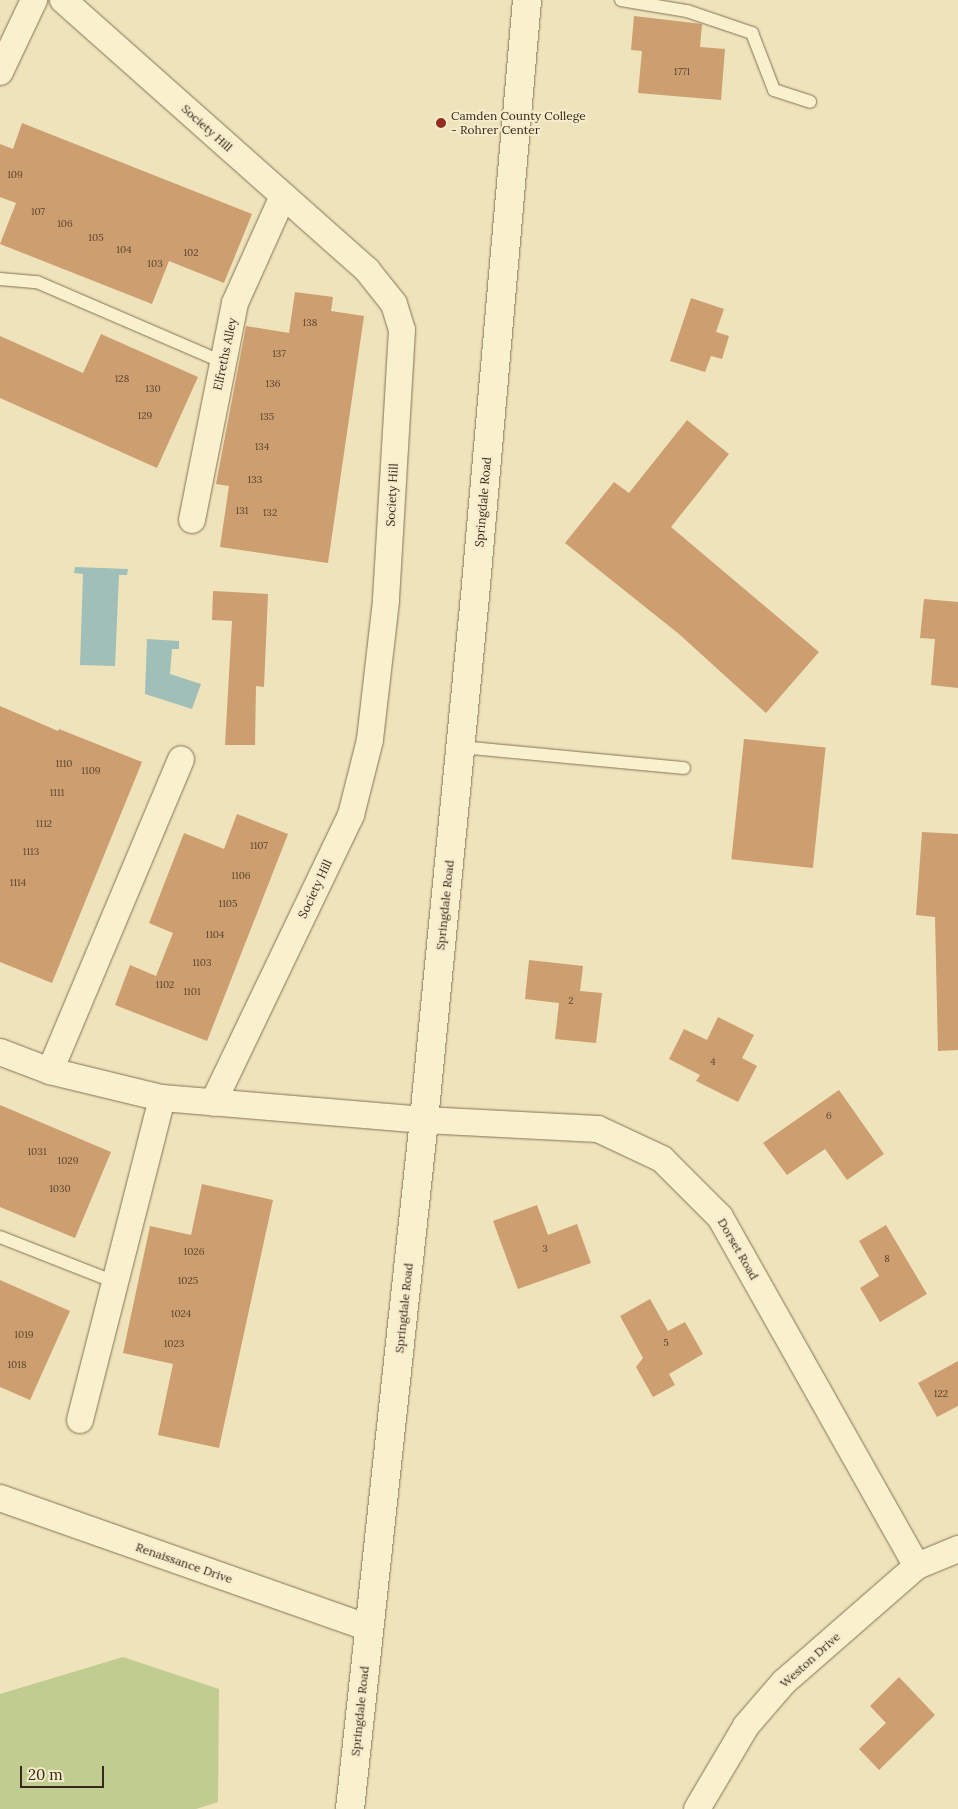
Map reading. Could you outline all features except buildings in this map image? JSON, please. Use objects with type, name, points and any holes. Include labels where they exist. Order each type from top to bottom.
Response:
[{"type":"main road","name":"Springdale Road","points":[[350,1809],[424,1120],[461,747],[527,0]]},
{"type":"street","points":[[0,72],[34,0]]},
{"type":"street","name":"Society Hill","points":[[63,0],[367,270],[394,304],[402,330],[386,601],[370,740],[351,814],[213,1103]]},
{"type":"street","name":"Elfreths Alley","points":[[192,520],[235,303],[283,196]]},
{"type":"street","points":[[50,1071],[181,759]]},
{"type":"street","points":[[0,1052],[50,1071],[162,1098],[424,1120]]},
{"type":"street","points":[[80,1420],[162,1098]]},
{"type":"street","name":"Dorset Road","points":[[424,1120],[598,1129],[662,1159],[720,1216],[917,1566]]},
{"type":"street","name":"Renaissance Drive","points":[[0,1498],[369,1628]]},
{"type":"street","name":"Weston Drive","points":[[698,1809],[746,1726],[784,1682],[917,1566],[958,1548]]},
{"type":"lane","points":[[620,0],[687,11],[752,33],[774,90],[810,102]]},
{"type":"lane","points":[[0,278],[37,282],[223,362]]},
{"type":"lane","points":[[461,747],[684,768]]},
{"type":"lane","points":[[0,1237],[115,1282]]},
{"type":"green space","points":[[123,1657],[219,1689],[218,1802],[196,1809],[0,1809],[0,1694]]},
{"type":"water","points":[[75,567],[128,569],[127,575],[119,575],[115,666],[80,665],[83,574],[74,573]]},
{"type":"water","points":[[147,639],[179,641],[179,649],[172,649],[170,674],[201,684],[192,709],[145,694]]},
{"type":"place","name":"Camden County College - Rohrer Center","points":[[441,123]]}]
